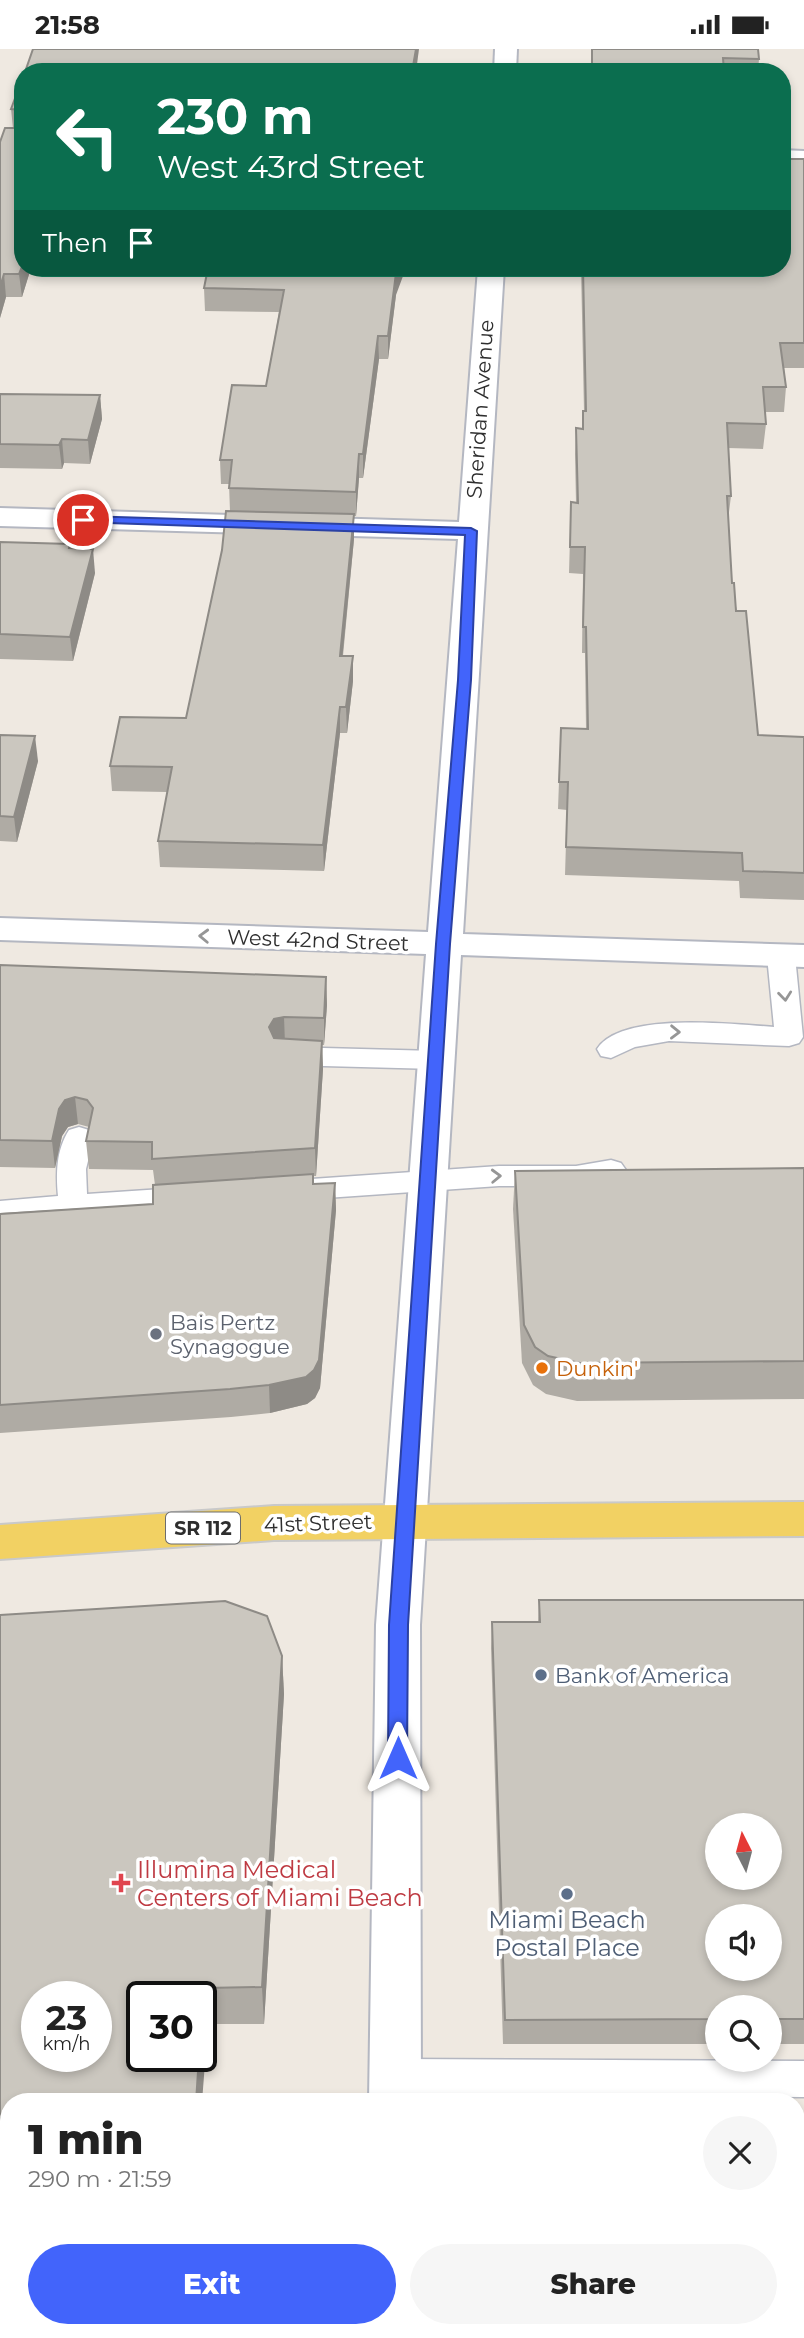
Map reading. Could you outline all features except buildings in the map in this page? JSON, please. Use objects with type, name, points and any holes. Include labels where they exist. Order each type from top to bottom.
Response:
[{"type":"main road","name":"41st Street","points":[[0,1542],[274,1523],[804,1519]]},
{"type":"street","name":"Sheridan Avenue","points":[[395,2089],[398,1625],[490,277]]},
{"type":"street","points":[[0,517],[471,531]]},
{"type":"street","name":"West 42nd Street","points":[[0,929],[792,956]]},
{"type":"lane","points":[[611,1049],[630,1037],[657,1032],[789,1037],[792,956]]},
{"type":"lane","points":[[286,1056],[436,1060]]},
{"type":"lane","points":[[73,1205],[71,1169],[79,1137]]},
{"type":"lane","points":[[267,1192],[499,1176],[576,1175],[611,1170]]},
{"type":"lane","points":[[0,1211],[225,1195]]},
{"type":"lane","points":[[395,2089],[804,2079]]},
{"type":"place","name":"Bais Pertz Synagogue","points":[[156,1334]]},
{"type":"place","name":"Dunkin'","points":[[542,1368]]},
{"type":"place","name":"Bank of America","points":[[541,1675]]},
{"type":"place","name":"Illumina Medical Centers of Miami Beach","points":[[121,1883]]},
{"type":"place","name":"Miami Beach Postal Place","points":[[567,1894]]},
{"type":"route","points":[[83,520],[471,531],[464,680],[443,944],[398,1625],[398,1758]]}]
